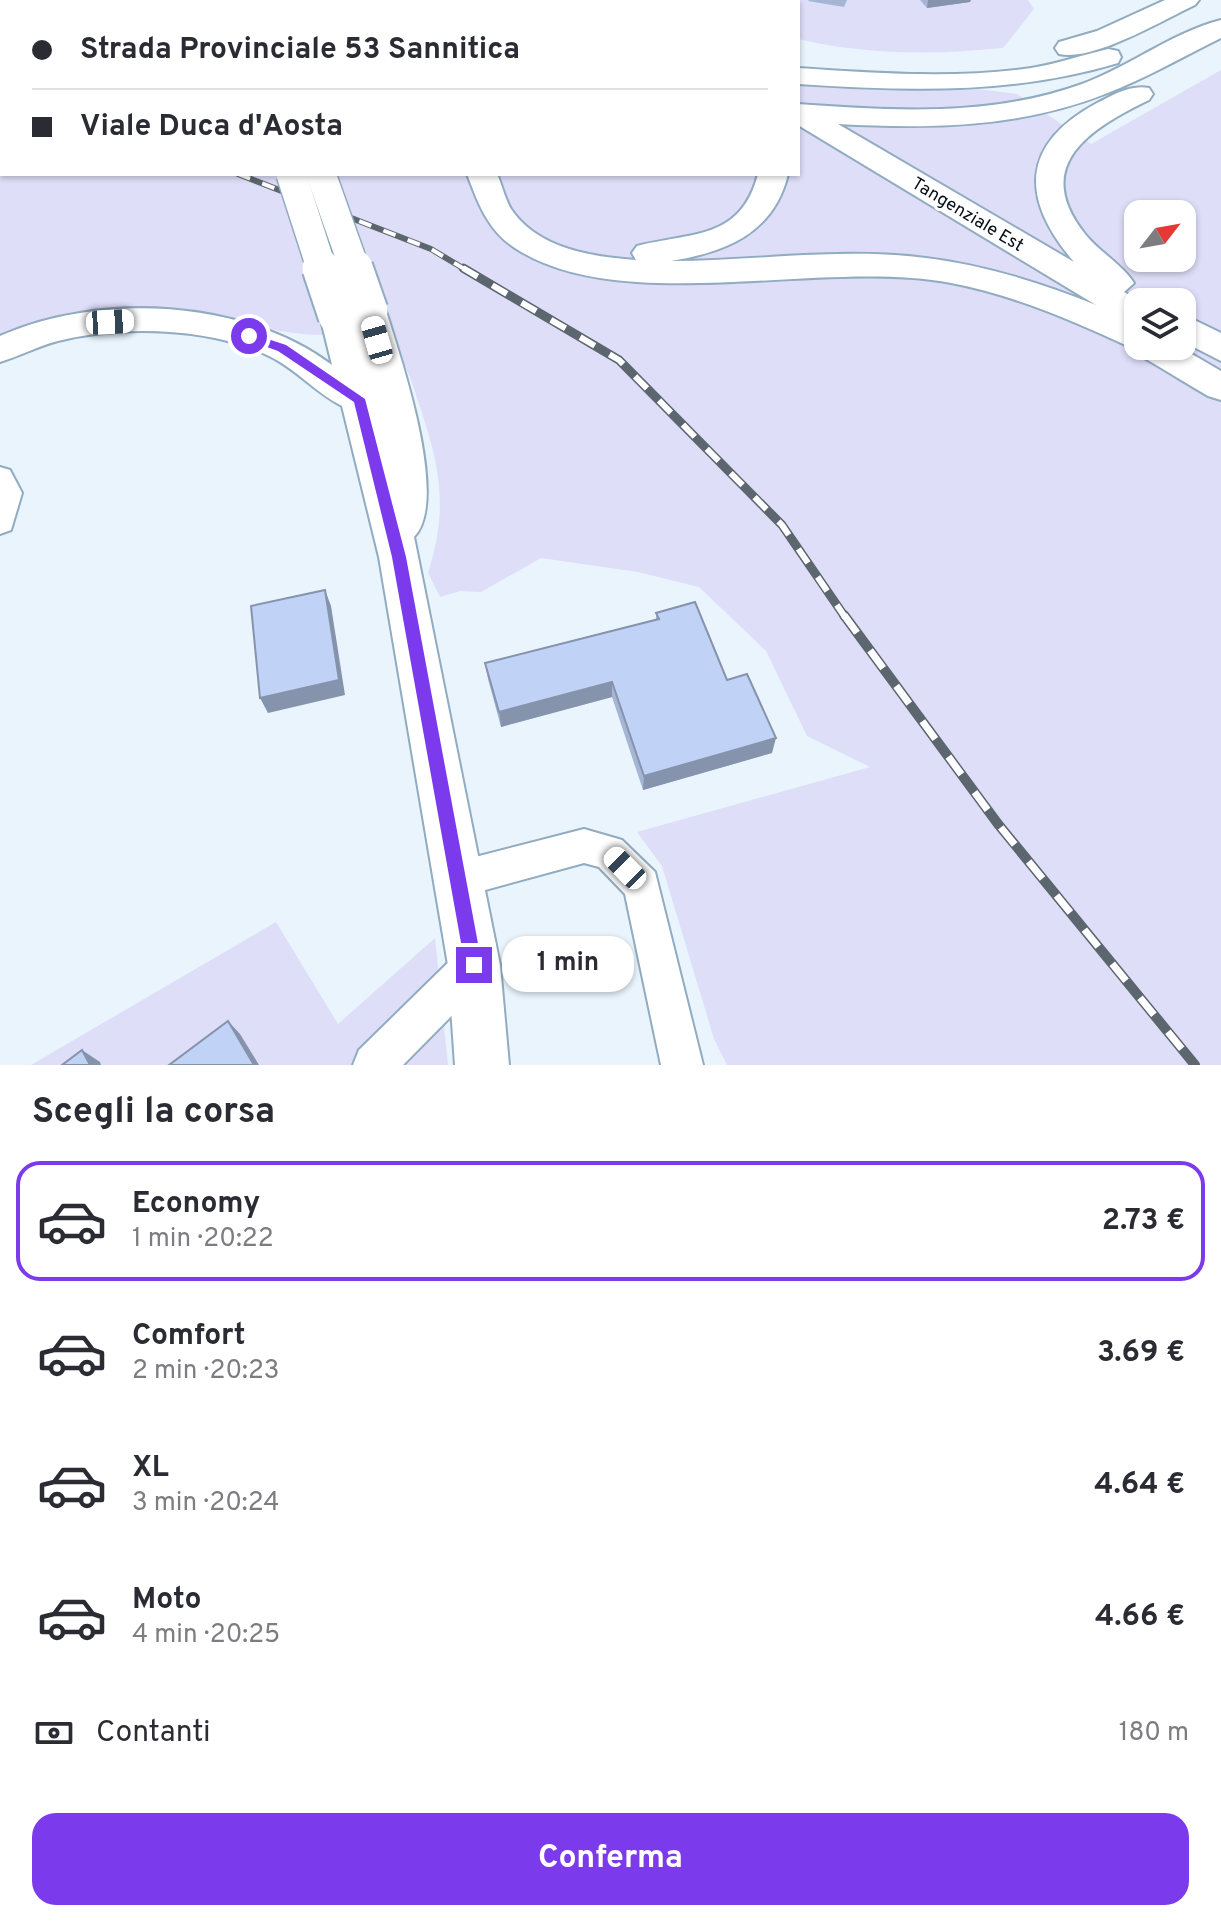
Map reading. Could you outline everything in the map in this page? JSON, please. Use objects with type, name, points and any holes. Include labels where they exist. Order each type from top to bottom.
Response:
[{"type":"main road","points":[[800,52],[910,66],[976,64],[1031,57],[1106,37],[1186,0]]},
{"type":"main road","points":[[800,76],[912,83],[1007,78],[1101,59],[1221,6]]},
{"type":"main road","points":[[800,113],[930,117],[1042,103],[1092,90],[1221,28]]},
{"type":"main road","points":[[1124,288],[1094,266],[1055,215],[1049,171],[1058,150],[1091,119],[1221,52]]},
{"type":"main road","name":"Tangenziale Est","points":[[800,114],[1124,306]]},
{"type":"main road","points":[[292,176],[353,314],[394,397],[407,463],[399,557]]},
{"type":"main road","points":[[321,176],[353,314],[359,399],[399,557],[474,965],[482,1065]]},
{"type":"main road","points":[[482,176],[486,194],[501,217],[530,242],[569,261],[627,273],[665,275],[858,263],[929,269],[1017,290],[1108,321],[1124,330]]},
{"type":"main road","points":[[509,176],[515,195],[530,211],[569,238],[616,251],[650,253],[688,248],[736,229],[757,216],[771,195],[773,176]]},
{"type":"main road","points":[[0,350],[83,324],[136,321],[207,327],[282,348],[344,392],[359,399]]},
{"type":"main road","points":[[1196,334],[1221,349]]},
{"type":"main road","points":[[1196,348],[1221,363]]},
{"type":"main road","points":[[1175,360],[1221,387]]},
{"type":"street","points":[[0,478],[7,493],[0,522]]},
{"type":"street","points":[[456,880],[584,846],[609,852],[642,885],[682,1065]]},
{"type":"street","points":[[374,1065],[474,965]]},
{"type":"shaded area","points":[[800,0],[1028,0],[1034,9],[1003,48],[900,52],[800,39]]},
{"type":"shaded area","points":[[800,66],[1017,94],[1091,144],[1221,70],[1221,1065],[727,1065],[714,1039],[662,866],[637,832],[870,767],[807,736],[766,651],[699,587],[638,572],[541,558],[481,592],[460,591],[440,597],[428,573],[435,549],[440,507],[432,446],[404,365],[396,352],[381,340],[348,333],[303,334],[168,310],[114,309],[87,313],[0,342],[0,176],[800,176]]},
{"type":"shaded area","points":[[276,922],[338,1024],[435,938],[448,1065],[31,1065]]},
{"type":"building","points":[[325,590],[339,680],[260,698],[251,606]]},
{"type":"building","points":[[695,602],[727,680],[747,674],[776,738],[644,776],[612,682],[499,712],[485,663],[659,619],[656,613]]},
{"type":"building","points":[[228,1021],[254,1065],[169,1065]]},
{"type":"building","points":[[82,1050],[90,1065],[62,1065]]},
{"type":"railway","points":[[243,176],[431,249],[466,270]]},
{"type":"railway","points":[[463,268],[619,360],[782,525],[845,617]]},
{"type":"railway","points":[[844,615],[998,824],[1195,1065]]},
{"type":"route","points":[[249,336],[282,348],[330,383],[359,399],[399,557],[474,965]]}]
